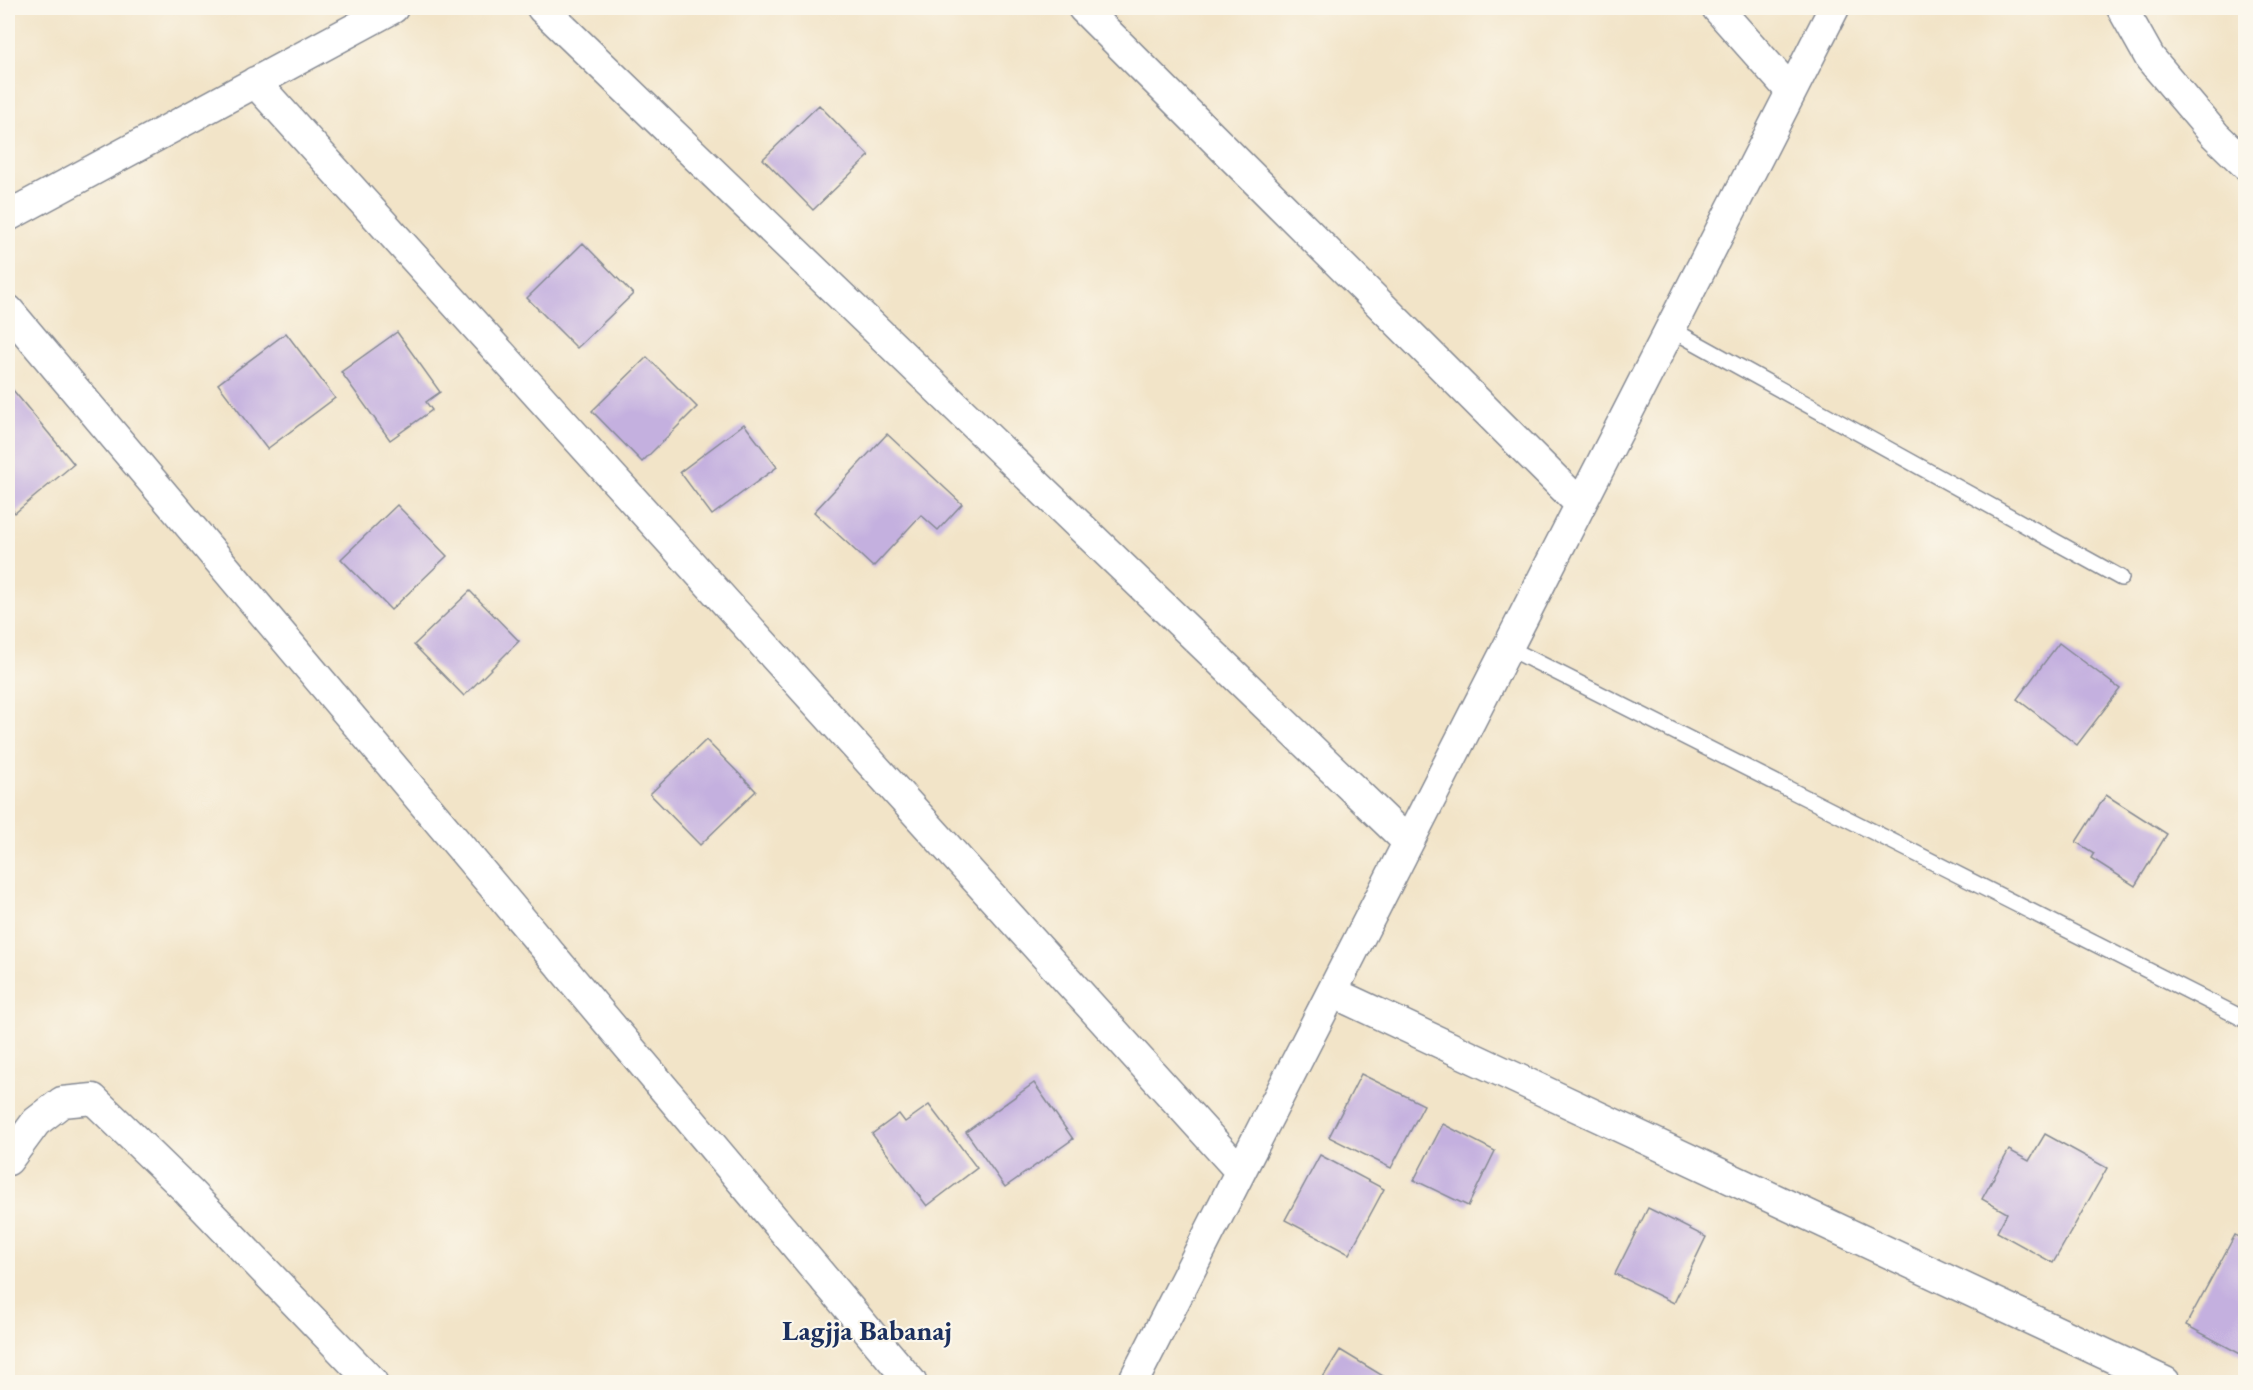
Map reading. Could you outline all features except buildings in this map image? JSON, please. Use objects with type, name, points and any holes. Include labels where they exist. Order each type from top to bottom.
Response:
[{"type":"street","points":[[8,216],[393,8]]},
{"type":"street","points":[[542,8],[1408,842]]},
{"type":"street","points":[[1083,8],[1580,504]]},
{"type":"street","points":[[1717,8],[1790,90]]},
{"type":"street","points":[[1133,1383],[1790,90],[1834,8]]},
{"type":"street","points":[[2122,8],[2150,58],[2215,135],[2246,165]]},
{"type":"street","points":[[255,82],[1240,1171]]},
{"type":"street","points":[[8,310],[911,1383]]},
{"type":"street","points":[[1332,992],[2165,1383]]},
{"type":"street","points":[[8,1160],[36,1122],[62,1102],[93,1099],[189,1192],[372,1383]]},
{"type":"lane","points":[[1670,328],[2121,578]]},
{"type":"lane","points":[[1507,647],[2246,1020]]},
{"type":"district","name":"Lagjja Babanaj","points":[[867,1330]]}]
